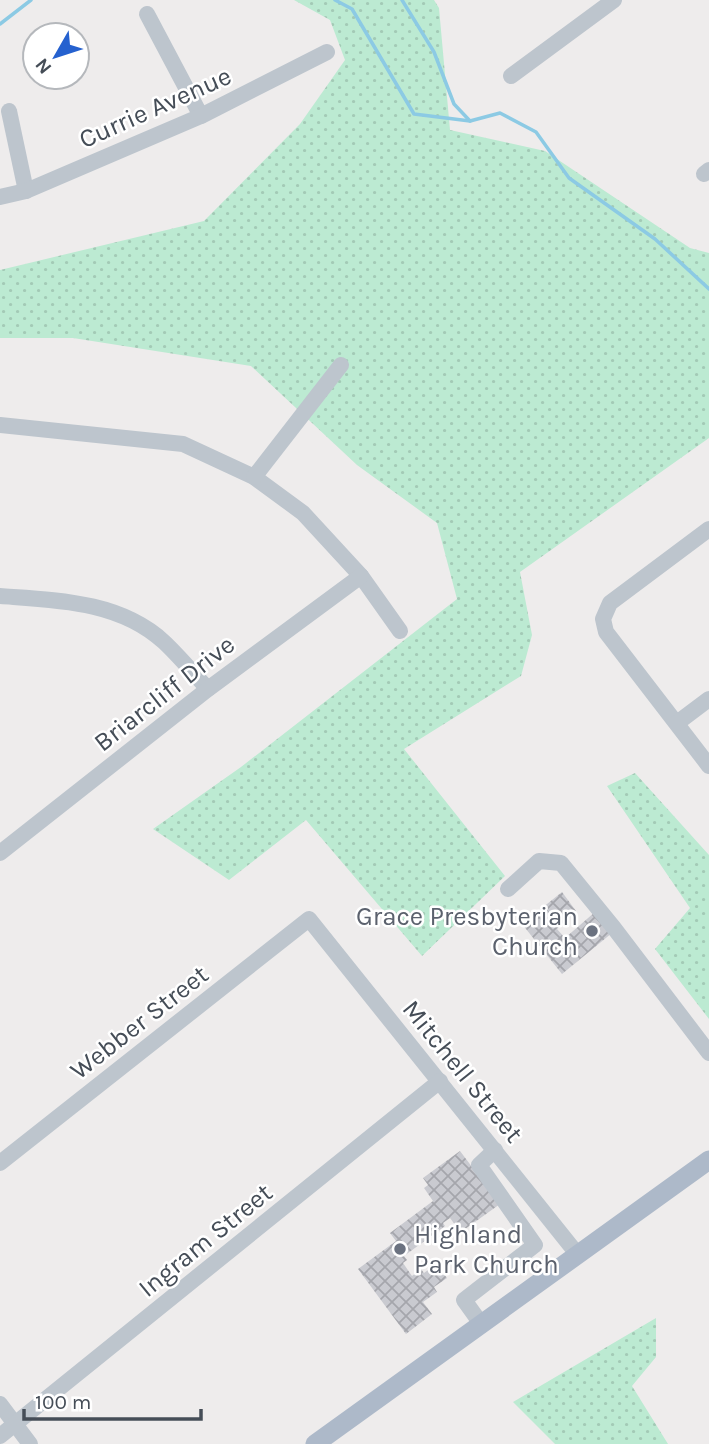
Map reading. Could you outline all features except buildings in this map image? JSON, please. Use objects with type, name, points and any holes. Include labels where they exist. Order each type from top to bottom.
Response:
[{"type":"main road","points":[[315,1444],[709,1160]]},
{"type":"street","points":[[511,76],[614,0]]},
{"type":"street","points":[[147,14],[201,116]]},
{"type":"street","name":"Currie Avenue","points":[[0,197],[26,191],[201,116],[327,52]]},
{"type":"street","points":[[9,111],[26,191]]},
{"type":"street","points":[[254,477],[341,365]]},
{"type":"street","points":[[0,425],[183,444],[254,477],[303,513],[361,576],[400,631]]},
{"type":"street","points":[[709,529],[610,603],[603,619],[606,632],[709,766]]},
{"type":"street","name":"Briarcliff Drive","points":[[0,853],[208,689],[361,576]]},
{"type":"street","points":[[0,596],[58,600],[104,608],[162,640],[208,689]]},
{"type":"street","points":[[677,723],[709,699]]},
{"type":"street","points":[[508,889],[539,861],[561,863],[709,1053]]},
{"type":"street","name":"Mitchell Street","points":[[309,919],[578,1255]]},
{"type":"street","name":"Webber Street","points":[[0,1163],[309,919]]},
{"type":"street","name":"Ingram Street","points":[[0,1436],[440,1081]]},
{"type":"street","points":[[482,1325],[464,1300],[536,1245],[479,1165],[495,1150]]},
{"type":"street","points":[[0,1404],[30,1444]]},
{"type":"green space","points":[[294,0],[434,0],[439,8],[450,130],[545,151],[690,248],[709,253],[709,438],[520,572],[532,635],[521,676],[404,749],[505,876],[422,956],[306,820],[229,880],[153,829],[241,767],[457,599],[437,523],[357,465],[251,366],[73,338],[0,338],[0,270],[204,221],[300,124],[345,60],[330,20]]},
{"type":"green space","points":[[635,773],[709,855],[709,1019],[655,949],[690,908],[607,786]]},
{"type":"green space","points":[[656,1318],[656,1357],[632,1386],[668,1444],[555,1444],[513,1402]]},
{"type":"waterway","points":[[0,24],[31,0]]},
{"type":"waterway","points":[[335,0],[352,9],[414,114],[470,121]]},
{"type":"waterway","points":[[402,0],[434,52],[454,104],[470,121],[500,113],[536,132],[569,178],[655,239],[709,289]]},
{"type":"place","name":"Grace Presbyterian Church","points":[[592,931]]},
{"type":"place","name":"Highland Park Church","points":[[400,1249]]}]
